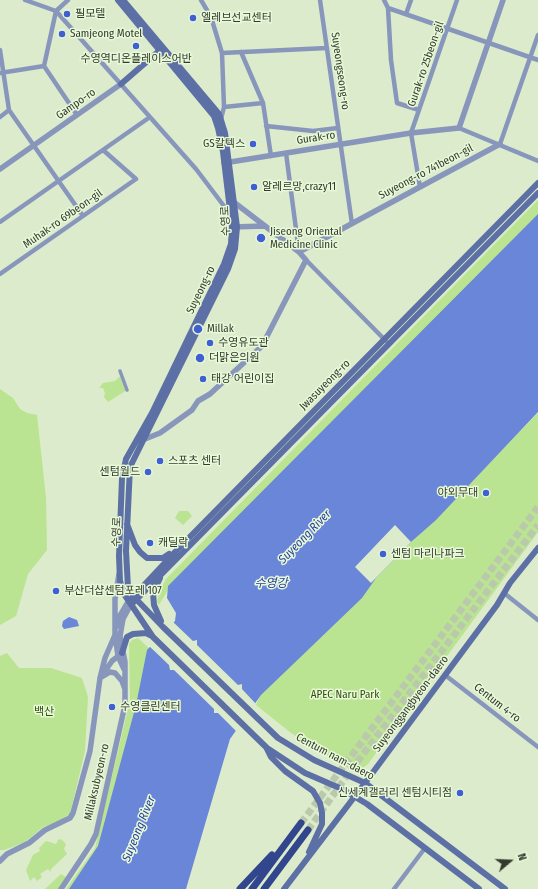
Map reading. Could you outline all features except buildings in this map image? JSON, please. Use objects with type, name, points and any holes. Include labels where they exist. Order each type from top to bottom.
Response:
[{"type":"highway","points":[[240,889],[298,826],[252,889]]},
{"type":"highway","points":[[264,889],[308,830]]},
{"type":"main road","name":"Suyeong-ro","points":[[118,0],[214,116],[227,163],[231,216],[235,227],[224,264],[158,400],[126,459],[122,478],[120,573],[124,594],[129,604]]},
{"type":"main road","name":"수영로","points":[[123,0],[208,101],[221,119],[227,163],[235,203],[235,249],[228,269],[141,441],[129,471],[126,578],[128,588],[134,598]]},
{"type":"main road","name":"Gampo-ro","points":[[121,84],[160,51]]},
{"type":"main road","name":"Jwasuyeong-ro","points":[[129,604],[176,551],[538,184]]},
{"type":"main road","name":"Jwasuyeong-ro","points":[[134,598],[166,568],[538,194]]},
{"type":"main road","points":[[127,524],[140,552],[147,558],[163,558],[176,551]]},
{"type":"main road","name":"Suyeonggangbyeon-daero","points":[[284,889],[365,783],[538,548]]},
{"type":"main road","points":[[163,627],[156,612],[153,593],[166,568]]},
{"type":"main road","name":"Centum nam-daero","points":[[134,598],[278,738],[301,753],[365,783],[505,889]]},
{"type":"main road","points":[[129,604],[153,637],[267,748],[306,773],[355,796],[479,889]]},
{"type":"main road","points":[[120,654],[127,637],[133,634],[146,633],[153,637]]},
{"type":"main road","points":[[267,748],[271,757],[285,771],[313,792],[320,803],[322,824],[305,861]]},
{"type":"street","points":[[25,0],[56,11],[196,169],[231,216]]},
{"type":"street","points":[[68,0],[56,11],[44,66],[77,115]]},
{"type":"street","points":[[201,0],[211,17],[222,54],[224,107],[221,119]]},
{"type":"street","name":"Suyeongseong-ro","points":[[320,0],[352,224]]},
{"type":"street","points":[[384,0],[388,8],[391,60],[397,103],[419,110]]},
{"type":"street","points":[[406,14],[411,0]]},
{"type":"street","name":"Gurak-ro 25beon-gil","points":[[411,133],[457,0]]},
{"type":"street","points":[[503,0],[460,128],[538,161]]},
{"type":"street","points":[[388,8],[488,44],[538,60]]},
{"type":"street","points":[[500,144],[538,35]]},
{"type":"street","points":[[222,54],[327,48]]},
{"type":"street","points":[[0,50],[2,73],[10,110],[83,216]]},
{"type":"street","points":[[241,52],[263,103],[271,156]]},
{"type":"street","points":[[2,73],[44,66]]},
{"type":"street","name":"Gampo-ro","points":[[0,169],[121,84]]},
{"type":"street","points":[[224,107],[263,103]]},
{"type":"street","points":[[0,117],[10,110]]},
{"type":"street","points":[[0,222],[150,117]]},
{"type":"street","points":[[266,126],[313,131],[338,128]]},
{"type":"street","name":"Gurak-ro","points":[[227,163],[411,133],[460,128]]},
{"type":"street","points":[[411,133],[420,187]]},
{"type":"street","name":"Suyeong-ro 741beon-gil","points":[[299,252],[500,144]]},
{"type":"street","name":"Muhak-ro 69beon-gil","points":[[0,274],[136,179],[103,150]]},
{"type":"street","points":[[286,153],[299,252]]},
{"type":"street","points":[[235,203],[299,252],[389,344]]},
{"type":"street","points":[[235,227],[265,226]]},
{"type":"street","points":[[134,443],[160,433],[192,410],[198,401],[210,394],[262,346],[306,260]]},
{"type":"street","points":[[120,371],[127,390]]},
{"type":"street","points":[[0,861],[6,854],[29,843],[44,830],[70,818],[73,813],[90,751],[100,678],[105,658],[114,635],[115,599],[120,573]]},
{"type":"street","points":[[504,593],[538,620]]},
{"type":"street","name":"Millaksubyeon-ro","points":[[61,889],[96,834],[126,696],[125,671],[114,635],[118,619],[129,604]]},
{"type":"street","name":"Millaksubyeon-ro","points":[[120,654],[121,628],[129,604]]},
{"type":"street","points":[[100,678],[120,654]]},
{"type":"street","points":[[100,678],[110,672],[115,673],[122,681],[126,696]]},
{"type":"street","name":"Centum 4-ro","points":[[445,675],[538,747]]},
{"type":"street","points":[[394,889],[425,848]]},
{"type":"green space","points":[[538,200],[538,221],[169,588],[159,605],[157,602],[160,590],[166,579]]},
{"type":"green space","points":[[123,376],[127,390],[108,402],[104,397],[105,393],[103,388],[99,388],[103,383],[115,381],[119,377]]},
{"type":"green space","points":[[0,389],[13,398],[20,409],[27,413],[37,415],[46,498],[47,550],[28,574],[16,616],[0,625]]},
{"type":"green space","name":"APEC Naru Park","points":[[538,413],[538,532],[368,764],[364,767],[351,770],[291,733],[256,705],[260,696]]},
{"type":"green space","points":[[179,511],[188,511],[192,516],[183,525],[175,518]]},
{"type":"green space","points":[[138,638],[153,652],[104,848],[77,889],[66,889],[95,848],[130,700],[129,644],[132,640]]},
{"type":"green space","name":"백산","points":[[7,653],[19,668],[51,668],[82,678],[88,697],[85,751],[70,814],[59,822],[43,827],[24,843],[0,850],[0,656]]},
{"type":"green space","points":[[61,839],[66,844],[64,849],[67,854],[51,869],[51,872],[48,869],[40,874],[42,877],[37,881],[34,877],[30,881],[26,870],[33,855],[40,851],[39,848],[46,841],[56,844],[58,840]]},
{"type":"green space","points":[[61,874],[66,877],[58,889],[45,889]]},
{"type":"water","name":"수영강","points":[[538,214],[538,412],[436,520],[411,542],[376,578],[362,598],[261,695],[230,739],[186,889],[69,889],[98,846],[136,705],[147,650],[175,621],[176,613],[167,598],[168,586]]},
{"type":"water","points":[[69,617],[77,620],[79,626],[64,629],[62,626],[63,621]]},
{"type":"pier","name":"센텀 마리나파크","points":[[395,525],[411,542],[371,583],[355,567]]},
{"type":"pier","points":[[172,621],[193,641],[197,640],[197,645],[238,685],[242,684],[242,689],[256,704],[237,732],[218,713],[214,713],[214,709],[174,670],[170,670],[169,665],[148,645]]},
{"type":"tunnel","points":[[301,823],[538,507]]},
{"type":"tunnel","points":[[308,830],[351,770],[538,525]]},
{"type":"place","name":"필모텔","points":[[67,14]]},
{"type":"place","name":"엘레브선교센터","points":[[193,18]]},
{"type":"place","name":"Samjeong Motel","points":[[62,34]]},
{"type":"place","name":"수영역디온플레이스어반","points":[[136,46]]},
{"type":"place","name":"GS칼텍스","points":[[253,144]]},
{"type":"place","name":"알레르망,crazy11","points":[[254,187]]},
{"type":"place","name":"Jiseong Oriental Medicine Clinic","points":[[261,238]]},
{"type":"place","name":"Millak","points":[[198,329]]},
{"type":"place","name":"수영유도관","points":[[210,343]]},
{"type":"place","name":"더맑은의원","points":[[200,358]]},
{"type":"place","name":"태강 어린이집","points":[[203,379]]},
{"type":"place","name":"스포츠 센터","points":[[160,461]]},
{"type":"place","name":"센텀월드","points":[[148,472]]},
{"type":"place","name":"야외무대","points":[[486,493]]},
{"type":"place","name":"캐딜락","points":[[150,543]]},
{"type":"place","name":"센텀 마리나파크","points":[[383,554]]},
{"type":"place","name":"부산더샵센텀포레 107","points":[[56,591]]},
{"type":"place","name":"수영클린센터","points":[[112,707]]},
{"type":"place","name":"신세계갤러리 센텀시티점","points":[[460,793]]},
{"type":"water label","name":"Suyeong River","points":[[305,537]]},
{"type":"water label","name":"Suyeong River","points":[[139,829]]}]
